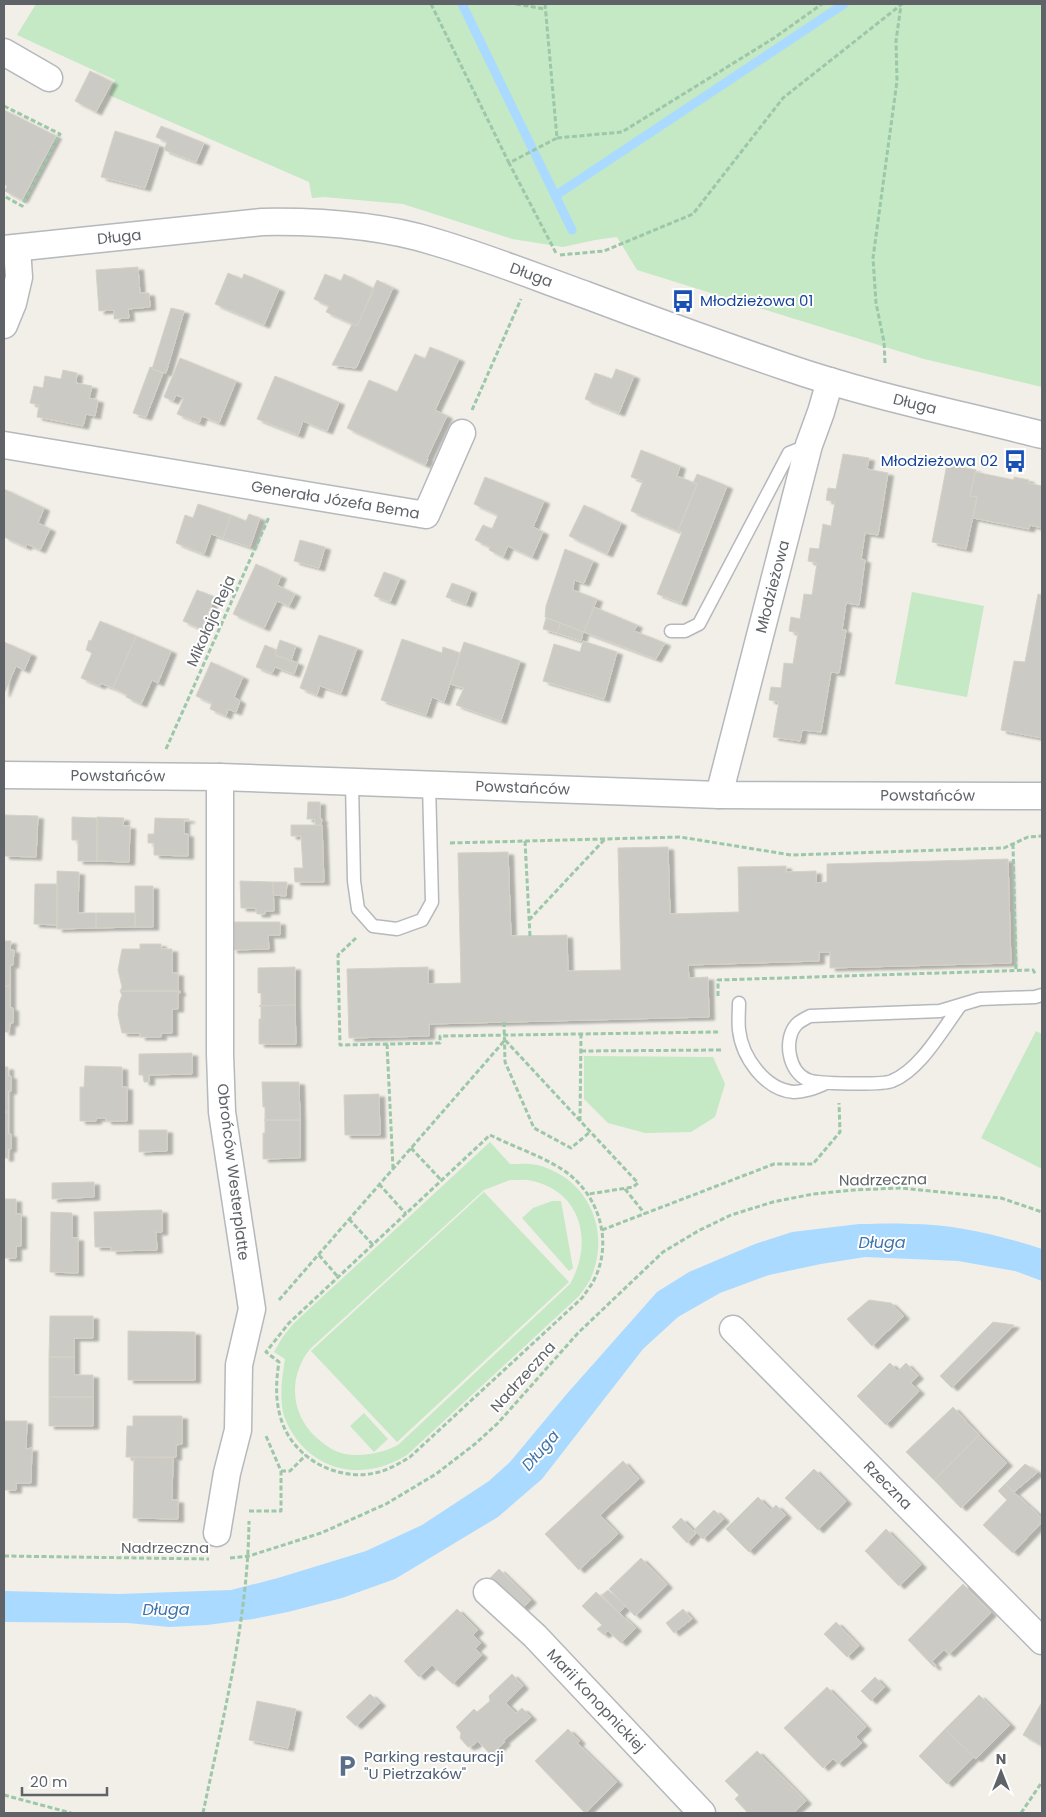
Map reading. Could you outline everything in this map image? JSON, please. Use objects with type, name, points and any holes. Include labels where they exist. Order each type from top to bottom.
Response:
[{"type":"street","points":[[4,52],[49,78]]},
{"type":"street","name":"Długa","points":[[10,249],[252,222],[301,221],[350,226],[435,242],[789,368],[878,396],[1042,435]]},
{"type":"street","points":[[4,325],[19,278],[10,249]]},
{"type":"street","name":"Młodzieżowa","points":[[720,795],[809,445],[822,412],[830,381]]},
{"type":"street","name":"Generała Józefa Bema","points":[[4,445],[426,514],[462,432]]},
{"type":"street","name":"Powstańców","points":[[4,775],[220,777],[720,795],[1042,796]]},
{"type":"street","name":"Obrońców Westerplatte","points":[[216,1533],[227,1473],[238,1430],[239,1365],[252,1309],[222,1112],[220,1054],[220,777]]},
{"type":"street","name":"Rzeczna","points":[[733,1329],[1042,1641]]},
{"type":"street","name":"Marii Konopnickiej","points":[[487,1592],[535,1636],[702,1813]]},
{"type":"lane","points":[[671,631],[685,632],[699,624],[789,453],[809,445]]},
{"type":"lane","points":[[352,782],[354,881],[358,909],[373,926],[397,929],[422,920],[432,902],[428,784]]},
{"type":"lane","points":[[960,1006],[916,1066],[890,1082],[824,1084],[806,1080],[795,1069],[789,1053],[790,1038],[797,1024],[810,1016],[940,1011],[980,999],[1035,997],[1042,995]]},
{"type":"lane","points":[[739,1003],[739,1031],[745,1050],[758,1073],[767,1082],[781,1089],[793,1092],[805,1092],[824,1084]]},
{"type":"path","points":[[430,4],[557,256],[604,251],[693,214],[783,98],[902,4]]},
{"type":"path","points":[[516,4],[545,9]]},
{"type":"path","points":[[545,4],[557,138]]},
{"type":"path","points":[[509,163],[557,138],[622,132],[774,38],[822,4]]},
{"type":"path","points":[[885,363],[884,342],[876,303],[873,258],[897,81],[896,41],[902,4]]},
{"type":"path","points":[[4,106],[60,134],[22,206],[4,196]]},
{"type":"path","points":[[462,432],[524,291]]},
{"type":"path","name":"Mikołaja Reja","points":[[164,753],[281,490]]},
{"type":"path","points":[[430,844],[680,837],[790,855],[1004,848],[1028,836],[1042,836]]},
{"type":"path","points":[[529,920],[606,839]]},
{"type":"path","points":[[525,841],[530,936]]},
{"type":"path","points":[[1013,844],[1016,970]]},
{"type":"path","points":[[370,923],[338,955],[340,1045],[440,1043],[440,1036],[718,1032],[718,1023]]},
{"type":"path","points":[[718,997],[718,980],[1016,970],[1033,970],[1038,977]]},
{"type":"path","points":[[504,1022],[505,1062],[534,1128],[571,1148],[590,1132]]},
{"type":"path","points":[[580,1121],[581,1034]]},
{"type":"path","points":[[504,1040],[638,1183],[633,1187],[589,1194]]},
{"type":"path","points":[[274,1306],[504,1040]]},
{"type":"path","points":[[387,1044],[393,1168]]},
{"type":"path","points":[[581,1052],[745,1050]]},
{"type":"path","points":[[602,1230],[774,1164],[813,1164],[840,1132],[839,1083]]},
{"type":"path","points":[[490,1135],[560,1168],[589,1194],[597,1211],[602,1230],[600,1263],[593,1282],[582,1298],[410,1457],[396,1465],[379,1472],[358,1475],[340,1473],[324,1467],[297,1448],[288,1436],[281,1420],[277,1401],[276,1380],[279,1362],[266,1352],[289,1323],[490,1135]]},
{"type":"path","points":[[411,1148],[442,1181]]},
{"type":"path","points":[[379,1184],[406,1214]]},
{"type":"path","name":"Nadrzeczna","points":[[223,1558],[249,1556],[321,1533],[386,1504],[436,1474],[475,1444],[498,1423],[578,1333],[662,1252],[731,1215],[773,1202],[813,1194],[900,1188],[1001,1198],[1042,1212]]},
{"type":"path","points":[[624,1189],[645,1214]]},
{"type":"path","points":[[348,1219],[372,1245]]},
{"type":"path","points":[[319,1255],[338,1277]]},
{"type":"path","points":[[266,1342],[266,1361]]},
{"type":"path","points":[[249,1511],[281,1511],[281,1471],[264,1432]]},
{"type":"path","points":[[281,1471],[290,1472],[306,1455]]},
{"type":"path","name":"Nadrzeczna","points":[[4,1556],[215,1559]]},
{"type":"path","points":[[203,1813],[238,1646],[249,1556]]},
{"type":"path","points":[[1021,1813],[1042,1782]]},
{"type":"path","points":[[4,1794],[71,1813]]},
{"type":"green space","points":[[36,4],[1042,4],[1042,387],[924,359],[637,270],[617,237],[563,247],[512,239],[403,204],[324,197],[312,198],[309,182],[109,95],[115,80],[17,35]]},
{"type":"green space","points":[[912,592],[984,606],[967,697],[895,684]]},
{"type":"green space","points":[[1036,1031],[1042,1034],[1042,1169],[981,1138]]},
{"type":"green space","points":[[584,1056],[713,1057],[725,1084],[715,1117],[691,1132],[645,1133],[608,1123],[584,1099]]},
{"type":"green space","points":[[490,1142],[510,1164],[537,1165],[555,1172],[570,1182],[582,1194],[591,1209],[597,1226],[596,1262],[590,1280],[579,1296],[407,1455],[393,1462],[364,1470],[349,1470],[335,1467],[321,1461],[309,1452],[291,1432],[282,1409],[285,1359],[274,1352],[293,1324]],"holes":[[[510,1180],[530,1180],[550,1187],[573,1208],[579,1222],[582,1237],[577,1269],[570,1284],[398,1445],[379,1452],[352,1455],[341,1453],[324,1444],[309,1430],[302,1419],[295,1396],[298,1372],[310,1349],[484,1190]]]},
{"type":"green space","points":[[484,1192],[569,1282],[397,1442],[311,1351]]},
{"type":"green space","points":[[552,1201],[561,1201],[573,1268],[569,1271],[522,1218],[533,1208]]},
{"type":"green space","points":[[364,1413],[388,1439],[374,1452],[350,1426]]},
{"type":"water","points":[[859,1224],[926,1224],[960,1228],[1026,1244],[1042,1249],[1042,1281],[1015,1271],[958,1261],[865,1257],[769,1275],[720,1293],[678,1317],[643,1349],[542,1479],[498,1517],[395,1579],[342,1598],[288,1612],[207,1625],[169,1627],[128,1623],[4,1622],[4,1591],[119,1594],[231,1590],[278,1578],[366,1551],[422,1525],[489,1481],[510,1462],[565,1396],[657,1292],[689,1272],[755,1244],[792,1232]]},
{"type":"building","points":[[90,71],[112,82],[96,112],[75,101]]},
{"type":"building","points":[[4,110],[56,136],[22,200],[5,191],[7,186],[4,184]]},
{"type":"building","points":[[161,126],[204,143],[196,162],[164,150],[167,142],[156,137]]},
{"type":"building","points":[[115,131],[159,145],[145,188],[101,177]]},
{"type":"building","points":[[138,267],[140,293],[149,293],[150,307],[128,309],[129,318],[114,319],[114,310],[99,311],[96,270]]},
{"type":"building","points":[[228,273],[242,279],[244,274],[279,289],[264,325],[215,304]]},
{"type":"building","points":[[325,274],[341,281],[344,274],[374,289],[357,326],[326,312],[329,306],[314,299]]},
{"type":"building","points":[[377,280],[393,288],[356,368],[332,365],[352,324],[357,326]]},
{"type":"building","points":[[171,308],[184,311],[166,373],[152,369]]},
{"type":"building","points":[[430,347],[459,359],[435,410],[447,416],[425,465],[347,428],[369,380],[397,392],[415,354],[425,359]]},
{"type":"building","points":[[180,358],[236,381],[219,423],[202,416],[199,423],[177,414],[184,398],[176,395],[173,401],[164,397]]},
{"type":"building","points":[[150,367],[163,373],[146,417],[133,413]]},
{"type":"building","points":[[616,369],[634,376],[619,413],[585,399],[595,373],[612,379]]},
{"type":"building","points":[[63,370],[77,373],[76,383],[92,386],[89,398],[98,400],[95,416],[86,414],[83,426],[37,417],[39,405],[30,403],[34,386],[43,388],[45,376],[61,379]]},
{"type":"building","points":[[275,376],[339,402],[327,431],[303,421],[298,435],[257,419]]},
{"type":"building","points":[[641,450],[680,466],[677,476],[697,484],[678,531],[631,511],[643,481],[631,477]]},
{"type":"building","points":[[843,454],[869,458],[867,469],[888,473],[878,535],[865,533],[861,559],[865,560],[859,605],[846,603],[842,630],[846,630],[839,673],[831,672],[821,732],[802,730],[800,741],[773,737],[779,702],[769,700],[771,687],[781,688],[784,663],[793,664],[798,633],[789,631],[791,617],[800,619],[804,594],[812,595],[817,563],[808,561],[810,548],[819,549],[823,524],[831,526],[835,502],[826,500],[828,488],[836,489]]},
{"type":"building","points":[[947,464],[976,470],[970,496],[977,497],[966,549],[932,542]]},
{"type":"building","points":[[975,472],[1014,480],[1014,477],[1029,480],[1028,483],[1042,486],[1042,528],[1030,525],[1029,529],[973,518],[977,497],[970,496]]},
{"type":"building","points":[[697,474],[727,486],[681,603],[657,594],[682,532],[678,531],[697,484],[693,483]]},
{"type":"building","points":[[485,477],[544,501],[533,527],[543,532],[532,557],[508,546],[503,557],[489,550],[490,547],[475,540],[483,525],[492,529],[498,515],[474,504]]},
{"type":"building","points":[[4,489],[44,508],[38,523],[50,529],[40,550],[27,544],[26,547],[4,537]]},
{"type":"building","points":[[198,504],[231,515],[223,538],[211,534],[204,554],[176,543],[185,515],[193,518]]},
{"type":"building","points":[[584,505],[621,523],[607,554],[569,536]]},
{"type":"building","points":[[249,514],[260,518],[250,547],[223,538],[231,515],[246,521]]},
{"type":"building","points":[[300,540],[325,547],[319,568],[294,561]]},
{"type":"building","points":[[565,549],[593,561],[584,583],[574,580],[573,590],[597,599],[584,632],[545,617],[546,606]]},
{"type":"building","points":[[256,564],[281,576],[277,585],[295,594],[289,606],[277,601],[264,628],[233,614]]},
{"type":"building","points":[[384,572],[400,578],[390,602],[374,596]]},
{"type":"building","points":[[452,583],[471,590],[466,604],[446,597]]},
{"type":"building","points":[[1042,587],[1042,738],[1001,730],[1014,661],[1025,662],[1038,594],[1041,595]]},
{"type":"building","points":[[197,590],[215,597],[201,629],[183,621]]},
{"type":"building","points":[[594,607],[637,625],[634,631],[665,643],[656,659],[584,632]]},
{"type":"building","points":[[546,618],[560,623],[557,633],[543,629]]},
{"type":"building","points":[[100,621],[136,636],[113,688],[100,683],[100,686],[81,678],[92,653],[86,650],[89,640],[91,641]]},
{"type":"building","points":[[560,623],[583,632],[581,641],[557,633]]},
{"type":"building","points":[[319,635],[357,648],[341,693],[320,686],[317,695],[300,688]]},
{"type":"building","points":[[136,636],[171,651],[158,683],[152,680],[141,704],[113,688]]},
{"type":"building","points":[[402,639],[442,653],[443,647],[460,653],[444,702],[432,697],[426,715],[381,700]]},
{"type":"building","points":[[280,640],[296,646],[291,661],[275,655]]},
{"type":"building","points":[[583,641],[617,652],[604,699],[543,681],[554,644],[580,652]]},
{"type":"building","points":[[4,642],[31,654],[24,670],[16,666],[4,694]]},
{"type":"building","points":[[464,642],[520,661],[501,721],[456,705],[464,688],[450,684]]},
{"type":"building","points":[[265,645],[276,650],[275,655],[298,663],[294,674],[275,667],[272,673],[256,667]]},
{"type":"building","points":[[211,662],[243,677],[234,697],[240,701],[236,712],[228,709],[226,716],[210,709],[212,703],[196,696]]},
{"type":"building","points":[[308,802],[320,802],[321,825],[315,825],[315,819],[307,819]]},
{"type":"building","points":[[4,815],[38,816],[36,857],[4,856]]},
{"type":"building","points":[[72,817],[97,818],[97,861],[78,861],[78,840],[72,840]]},
{"type":"building","points":[[97,817],[124,818],[123,826],[130,826],[129,862],[97,861]]},
{"type":"building","points":[[155,818],[189,819],[184,820],[184,834],[188,834],[188,856],[154,855],[154,843],[148,843],[148,834],[154,834]]},
{"type":"building","points":[[291,825],[322,825],[324,882],[295,882],[294,868],[303,868],[301,836],[291,836]]},
{"type":"building","points":[[668,847],[670,914],[739,912],[738,867],[786,866],[786,872],[816,871],[816,883],[827,882],[827,864],[1008,859],[1011,963],[830,968],[830,952],[819,952],[819,961],[688,965],[689,978],[708,977],[709,1017],[429,1024],[429,1036],[349,1038],[347,969],[428,967],[428,984],[461,983],[458,853],[508,852],[511,936],[567,935],[568,971],[621,970],[618,848]]},
{"type":"building","points":[[57,871],[79,872],[78,913],[96,913],[96,928],[57,929]]},
{"type":"building","points":[[240,881],[273,882],[274,911],[265,911],[265,914],[257,914],[256,908],[241,908]]},
{"type":"building","points":[[273,882],[287,882],[286,896],[273,895]]},
{"type":"building","points":[[35,884],[57,884],[57,925],[34,924]]},
{"type":"building","points":[[135,886],[153,886],[153,927],[135,927]]},
{"type":"building","points":[[96,913],[135,913],[135,927],[96,928]]},
{"type":"building","points":[[231,922],[280,922],[280,935],[268,935],[269,949],[232,950]]},
{"type":"building","points":[[4,941],[11,941],[10,950],[14,950],[13,965],[10,965],[10,986],[4,986]]},
{"type":"building","points":[[140,944],[161,944],[161,949],[172,949],[172,973],[178,973],[178,989],[180,991],[120,991],[122,987],[118,970],[122,949],[140,949]]},
{"type":"building","points":[[295,967],[295,1005],[261,1006],[261,993],[258,993],[258,968]]},
{"type":"building","points":[[4,986],[10,986],[10,1008],[13,1008],[13,1023],[10,1023],[9,1032],[4,1032]]},
{"type":"building","points":[[120,991],[180,991],[178,993],[178,1009],[172,1009],[172,1033],[161,1033],[161,1037],[140,1037],[140,1033],[122,1033],[118,1015],[122,995]]},
{"type":"building","points":[[295,1005],[296,1044],[259,1044],[261,1007],[259,1006]]},
{"type":"building","points":[[192,1053],[192,1074],[149,1075],[149,1082],[144,1082],[143,1075],[139,1075],[139,1054]]},
{"type":"building","points":[[85,1066],[122,1067],[122,1087],[127,1087],[127,1121],[106,1121],[106,1118],[96,1118],[96,1121],[80,1121],[80,1087],[84,1087]]},
{"type":"building","points":[[4,1067],[8,1067],[8,1076],[11,1076],[11,1091],[8,1091],[8,1112],[4,1112]]},
{"type":"building","points":[[262,1082],[299,1082],[300,1120],[265,1120]]},
{"type":"building","points":[[379,1094],[380,1135],[345,1135],[344,1095]]},
{"type":"building","points":[[4,1112],[8,1112],[8,1134],[11,1134],[11,1149],[8,1149],[8,1158],[4,1158]]},
{"type":"building","points":[[264,1120],[300,1120],[300,1158],[263,1159]]},
{"type":"building","points":[[139,1130],[167,1130],[167,1151],[139,1152]]},
{"type":"building","points":[[94,1182],[94,1197],[52,1199],[52,1183]]},
{"type":"building","points":[[4,1199],[16,1199],[16,1214],[21,1214],[21,1246],[16,1246],[16,1258],[4,1258]]},
{"type":"building","points":[[162,1210],[162,1232],[156,1232],[157,1250],[111,1251],[111,1247],[95,1247],[94,1212]]},
{"type":"building","points":[[51,1212],[72,1213],[72,1238],[78,1238],[78,1273],[50,1272]]},
{"type":"building","points":[[869,1300],[891,1303],[904,1316],[872,1346],[847,1319]]},
{"type":"building","points":[[50,1316],[93,1316],[93,1338],[74,1338],[74,1357],[49,1357]]},
{"type":"building","points":[[993,1322],[1014,1325],[952,1388],[940,1376]]},
{"type":"building","points":[[128,1331],[195,1332],[195,1380],[128,1380]]},
{"type":"building","points":[[49,1357],[74,1357],[74,1375],[93,1375],[93,1397],[49,1397]]},
{"type":"building","points":[[890,1363],[898,1371],[906,1363],[918,1376],[910,1383],[919,1391],[886,1425],[857,1396]]},
{"type":"building","points":[[49,1397],[93,1397],[93,1426],[49,1426]]},
{"type":"building","points":[[953,1407],[979,1435],[934,1480],[906,1452]]},
{"type":"building","points":[[133,1416],[182,1416],[182,1444],[176,1445],[176,1457],[126,1457],[127,1426],[133,1426]]},
{"type":"building","points":[[4,1421],[27,1421],[26,1449],[32,1448],[31,1483],[16,1483],[16,1490],[4,1490]]},
{"type":"building","points":[[979,1435],[1007,1463],[961,1508],[934,1480]]},
{"type":"building","points":[[134,1457],[173,1458],[172,1500],[178,1500],[178,1519],[133,1518]]},
{"type":"building","points":[[623,1461],[639,1479],[600,1515],[618,1534],[579,1570],[545,1534]]},
{"type":"building","points":[[1025,1464],[1038,1472],[1014,1492],[1005,1484]]},
{"type":"building","points":[[814,1469],[846,1501],[818,1530],[785,1498]]},
{"type":"building","points":[[1005,1484],[1042,1518],[1042,1522],[1013,1553],[983,1525],[1007,1500],[998,1491]]},
{"type":"building","points":[[758,1497],[771,1510],[776,1505],[786,1515],[749,1552],[726,1529]]},
{"type":"building","points":[[714,1510],[724,1519],[703,1539],[694,1530]]},
{"type":"building","points":[[681,1518],[696,1533],[687,1543],[672,1527]]},
{"type":"building","points":[[886,1529],[921,1565],[899,1586],[865,1551]]},
{"type":"building","points":[[641,1558],[667,1585],[635,1616],[609,1589]]},
{"type":"building","points":[[499,1569],[531,1600],[519,1611],[488,1580]]},
{"type":"building","points":[[963,1584],[991,1613],[949,1654],[944,1650],[932,1661],[936,1666],[934,1667],[908,1640]]},
{"type":"building","points":[[608,1590],[626,1606],[619,1613],[602,1595]]},
{"type":"building","points":[[596,1592],[636,1628],[621,1643],[608,1631],[604,1635],[597,1629],[602,1625],[582,1606]]},
{"type":"building","points":[[457,1609],[478,1630],[473,1635],[481,1643],[475,1649],[482,1655],[453,1684],[432,1665],[419,1677],[404,1661]]},
{"type":"building","points":[[683,1609],[692,1619],[674,1633],[666,1623]]},
{"type":"building","points":[[836,1622],[859,1646],[847,1657],[824,1634]]},
{"type":"building","points":[[512,1674],[523,1686],[506,1703],[516,1713],[522,1708],[531,1717],[503,1741],[505,1742],[491,1755],[478,1741],[468,1747],[460,1738],[461,1733],[456,1727],[474,1709],[477,1712],[490,1701],[489,1696]]},
{"type":"building","points":[[875,1677],[885,1687],[871,1701],[861,1691]]},
{"type":"building","points":[[827,1687],[866,1727],[856,1737],[862,1743],[838,1764],[833,1759],[823,1768],[784,1728]]},
{"type":"building","points":[[370,1694],[380,1703],[356,1726],[346,1717]]},
{"type":"building","points":[[979,1695],[1010,1725],[976,1759],[945,1729]]},
{"type":"building","points":[[257,1701],[296,1709],[288,1748],[249,1740]]},
{"type":"building","points":[[1042,1702],[1042,1746],[1023,1735]]},
{"type":"building","points":[[568,1729],[580,1741],[577,1743],[617,1782],[585,1813],[535,1761]]},
{"type":"building","points":[[945,1729],[974,1757],[947,1784],[919,1756]]},
{"type":"building","points":[[757,1751],[806,1801],[793,1813],[748,1813],[735,1799],[739,1795],[725,1781]]},
{"type":"waterway","points":[[462,4],[572,230]]},
{"type":"waterway","points":[[555,196],[844,4]]},
{"type":"place","name":"Młodzieżowa 01","points":[[683,301]]},
{"type":"place","name":"Młodzieżowa 02","points":[[1015,461]]},
{"type":"place","name":"Parking restauracji \"U Pietrzaków\"","points":[[347,1766]]}]
